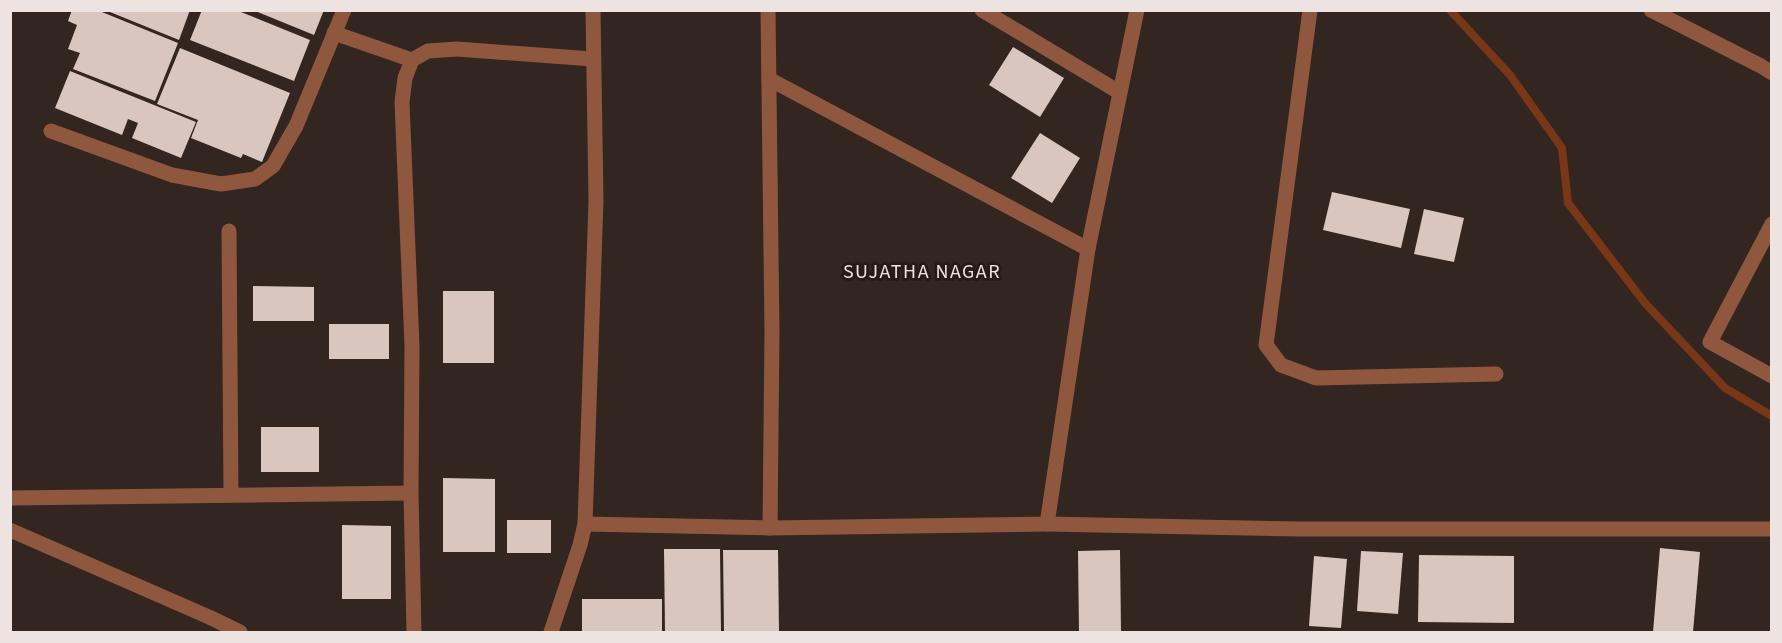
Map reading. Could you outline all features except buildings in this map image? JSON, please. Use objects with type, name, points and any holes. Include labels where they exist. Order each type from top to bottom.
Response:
[{"type":"street","points":[[51,131],[172,175],[221,184],[255,179],[273,166],[296,126],[344,10]]},
{"type":"street","points":[[551,633],[585,524],[596,201],[593,10]]},
{"type":"street","points":[[768,10],[772,332],[770,528]]},
{"type":"street","points":[[982,10],[1119,92]]},
{"type":"street","points":[[1047,524],[1088,249],[1137,10]]},
{"type":"street","points":[[1310,10],[1266,345],[1281,365],[1316,378],[1496,374]]},
{"type":"street","points":[[1651,10],[1772,73]]},
{"type":"street","points":[[333,33],[412,60]]},
{"type":"street","points":[[414,633],[411,493],[412,346],[402,102],[405,78],[412,60],[428,51],[457,49],[593,59]]},
{"type":"street","points":[[769,79],[1088,249]]},
{"type":"street","points":[[1772,225],[1710,342],[1772,376]]},
{"type":"street","points":[[229,231],[231,495]]},
{"type":"street","points":[[10,498],[411,493]]},
{"type":"street","points":[[585,524],[770,528],[1047,524],[1300,529],[1772,529]]},
{"type":"street","points":[[10,530],[240,633]]},
{"type":"waterway","points":[[1450,10],[1510,75],[1562,148],[1568,203],[1645,303],[1725,388],[1772,416]]},
{"type":"district","name":"SUJATHA NAGAR","points":[[922,271]]}]
